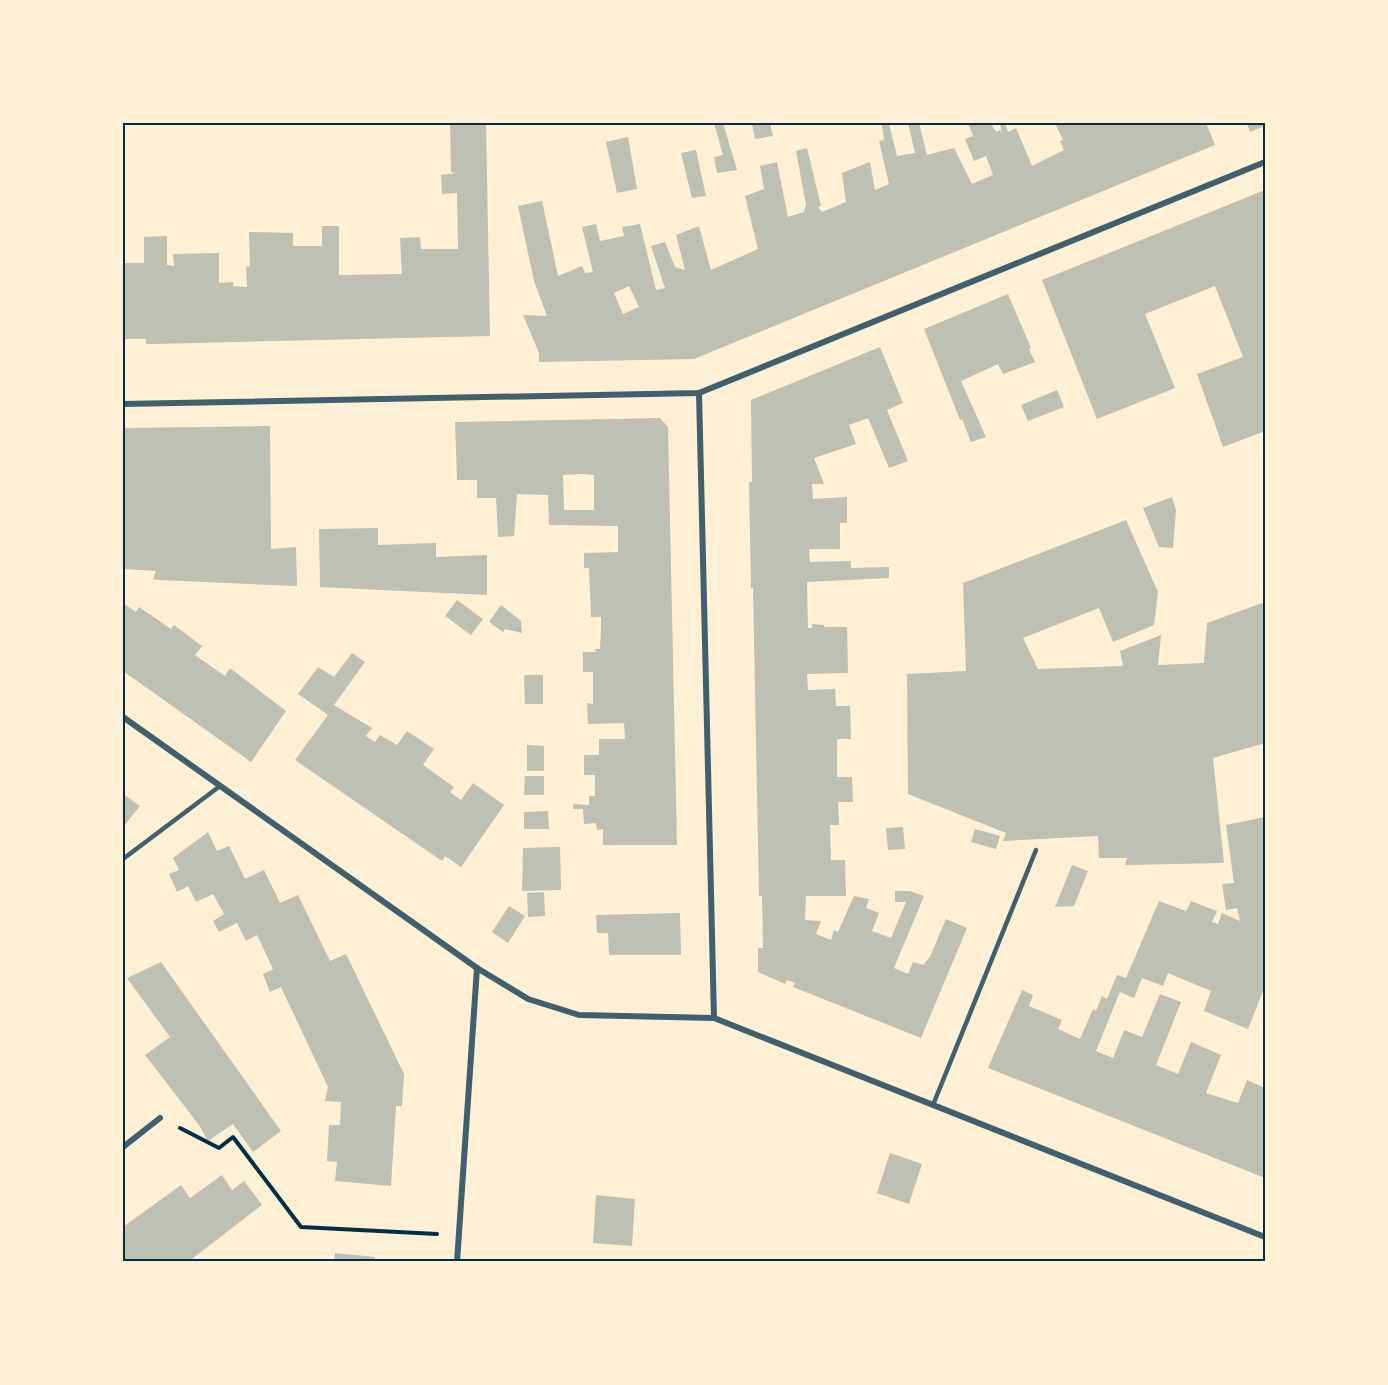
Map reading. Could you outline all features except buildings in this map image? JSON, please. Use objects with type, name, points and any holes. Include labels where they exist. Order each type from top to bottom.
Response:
[{"type":"street","points":[[123,404],[699,393],[1265,162]]},
{"type":"street","points":[[699,393],[714,1018]]},
{"type":"street","points":[[123,717],[477,968],[528,999],[579,1015],[714,1018],[1265,1238]]},
{"type":"street","points":[[457,1262],[477,968]]},
{"type":"street","points":[[123,1147],[160,1118]]},
{"type":"lane","points":[[123,859],[220,786]]},
{"type":"lane","points":[[933,1105],[1036,850]]},
{"type":"path","points":[[160,1118],[219,1148],[233,1137],[301,1227],[459,1235]]}]
